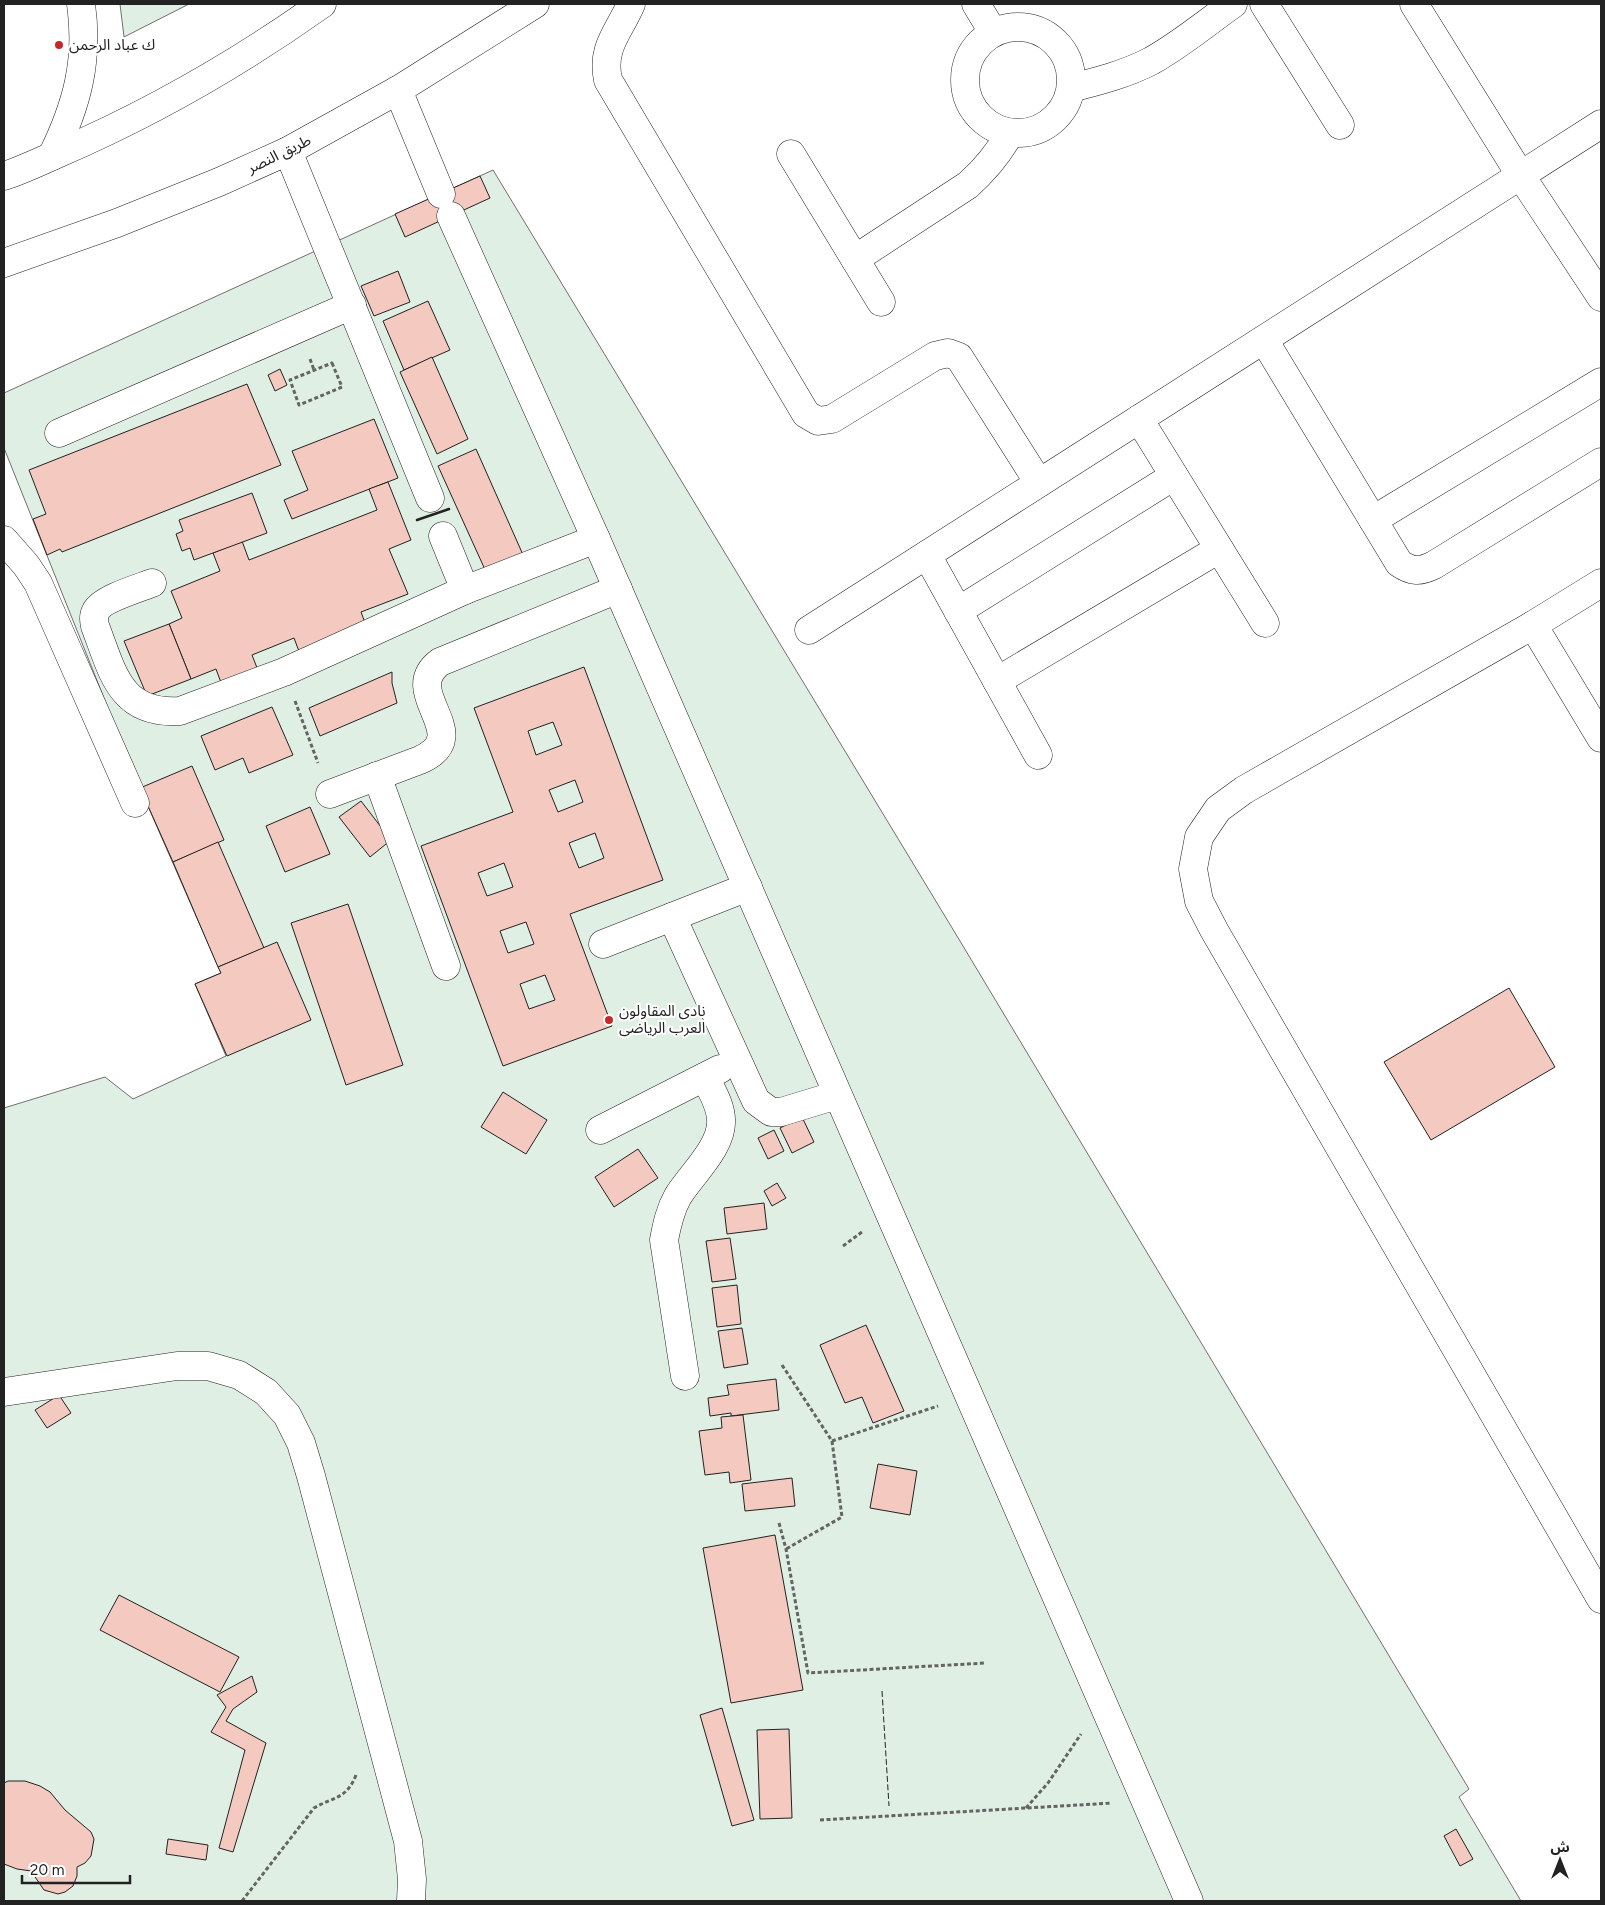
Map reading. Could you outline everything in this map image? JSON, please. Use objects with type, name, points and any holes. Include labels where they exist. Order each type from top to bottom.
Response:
[{"type":"main road","points":[[52,156],[68,124],[78,91],[83,56],[81,4]]},
{"type":"main road","points":[[4,176],[90,140],[157,106],[221,70],[322,4]]},
{"type":"main road","name":"طريق النصر","points":[[4,263],[117,223],[219,182],[288,151],[398,90],[535,4]]},
{"type":"main road","points":[[631,4],[610,42],[606,68],[608,80],[806,414],[818,421],[832,419],[935,356],[948,353],[959,357],[1039,483]]},
{"type":"main road","points":[[976,4],[994,32]]},
{"type":"main road","points":[[1071,88],[1126,72],[1152,60],[1175,46],[1232,4]]},
{"type":"main road","points":[[1264,4],[1340,125]]},
{"type":"main road","points":[[1414,4],[1521,176],[1601,297]]},
{"type":"main road","points":[[1010,27],[1026,27],[1042,32],[1056,41],[1066,55],[1071,71],[1071,88],[1066,103],[1056,117],[1043,127],[1027,133],[1010,133],[994,127],[980,118],[971,104],[965,88],[965,72],[970,56],[980,42],[994,32],[1010,27]]},
{"type":"main road","points":[[398,90],[446,205],[618,589],[1189,1901]]},
{"type":"main road","points":[[809,630],[1601,124]]},
{"type":"main road","points":[[855,259],[968,185],[994,159],[1010,133]]},
{"type":"main road","points":[[288,151],[430,498]]},
{"type":"main road","points":[[791,154],[881,302]]},
{"type":"main road","points":[[59,433],[352,305]]},
{"type":"main road","points":[[1264,340],[1400,564],[1410,570],[1422,571],[1601,462]]},
{"type":"main road","points":[[1374,520],[1601,382]]},
{"type":"main road","points":[[1139,420],[1265,623]]},
{"type":"main road","points":[[958,611],[1174,476]]},
{"type":"main road","points":[[443,536],[465,590]]},
{"type":"main road","points":[[152,583],[102,604],[96,610],[94,618],[95,626],[117,681],[125,693],[135,702],[149,709],[165,712],[180,710],[284,672],[465,590],[596,539]]},
{"type":"main road","points":[[4,540],[26,565],[38,583],[135,802]]},
{"type":"main road","points":[[997,681],[1219,549]]},
{"type":"main road","points":[[927,555],[1038,755]]},
{"type":"main road","points":[[1601,583],[1533,625],[1244,790],[1218,808],[1199,837],[1193,869],[1199,901],[1214,930],[1601,1599]]},
{"type":"main road","points":[[330,794],[429,756],[437,749],[442,733],[439,719],[426,686],[427,676],[432,668],[440,662],[618,589]]},
{"type":"main road","points":[[1533,625],[1601,738]]},
{"type":"main road","points":[[377,776],[446,966]]},
{"type":"main road","points":[[603,944],[748,887]]},
{"type":"main road","points":[[672,917],[756,1101],[772,1112],[781,1112],[837,1095]]},
{"type":"main road","points":[[600,1130],[737,1060]]},
{"type":"main road","points":[[685,1376],[664,1240],[668,1218],[673,1206],[715,1144],[720,1132],[722,1119],[705,1077]]},
{"type":"main road","points":[[4,1392],[177,1366],[208,1366],[239,1375],[266,1392],[287,1415],[302,1443],[408,1841],[412,1880],[411,1901]]},
{"type":"path","points":[[332,363],[342,387],[299,404],[290,380],[332,363]]},
{"type":"path","points":[[284,672],[330,794]]},
{"type":"path","points":[[782,1365],[832,1441],[842,1517],[786,1549]]},
{"type":"path","points":[[832,1441],[968,1395]]},
{"type":"path","points":[[779,1523],[786,1549],[808,1673],[985,1663]]},
{"type":"path","points":[[1026,1808],[1067,1756],[1100,1699]]},
{"type":"path","points":[[242,1901],[314,1808],[347,1792],[356,1775],[365,1771],[388,1768]]},
{"type":"path","points":[[820,1820],[1145,1801]]},
{"type":"green space","points":[[120,4],[189,4],[124,37]]},
{"type":"green space","name":"نادى المقاولون العرب الرياضى","points":[[493,170],[957,936],[1469,1789],[1459,1797],[1521,1901],[4,1901],[4,1108],[105,1077],[133,1099],[226,1056],[195,984],[221,973],[140,788],[4,448],[4,393]]},
{"type":"building","points":[[480,176],[490,198],[405,237],[395,214]]},
{"type":"building","points":[[398,271],[410,302],[374,316],[361,286]]},
{"type":"building","points":[[428,301],[450,350],[404,370],[383,321]]},
{"type":"building","points":[[432,357],[468,439],[437,454],[400,372]]},
{"type":"building","points":[[280,369],[287,385],[275,391],[268,375]]},
{"type":"building","points":[[247,384],[281,465],[62,552],[60,549],[47,555],[33,519],[46,514],[29,470]]},
{"type":"building","points":[[374,419],[398,478],[292,519],[284,500],[308,490],[292,451]]},
{"type":"building","points":[[476,449],[524,557],[487,574],[438,466]]},
{"type":"building","points":[[388,482],[411,540],[389,549],[408,594],[361,612],[367,628],[300,654],[294,638],[252,655],[259,673],[223,688],[216,669],[191,679],[169,624],[182,618],[171,591],[220,571],[213,553],[242,541],[249,560],[377,510],[369,489]]},
{"type":"building","points":[[252,493],[267,533],[194,560],[190,548],[182,551],[176,534],[183,531],[179,520]]},
{"type":"building","points":[[169,624],[191,679],[147,696],[124,641]]},
{"type":"building","points":[[584,667],[663,880],[570,914],[612,1026],[503,1066],[421,846],[513,812],[474,708]],"holes":[[[553,722],[562,745],[536,755],[528,731]],[[575,780],[583,802],[558,812],[549,790]],[[595,833],[604,858],[579,868],[569,843]],[[504,863],[513,887],[487,896],[478,873]],[[526,922],[534,944],[508,953],[500,931]],[[545,975],[555,1000],[529,1009],[520,984]]]},
{"type":"building","points":[[392,672],[392,683],[397,703],[320,736],[309,708]]},
{"type":"building","points":[[272,707],[293,755],[249,773],[243,758],[215,770],[201,736]]},
{"type":"building","points":[[192,766],[224,840],[173,862],[140,788]]},
{"type":"building","points":[[361,801],[391,840],[370,857],[339,817]]},
{"type":"building","points":[[310,807],[330,854],[285,872],[266,826]]},
{"type":"building","points":[[218,842],[264,948],[218,967],[173,862]]},
{"type":"building","points":[[348,904],[403,1065],[346,1085],[291,923]]},
{"type":"building","points":[[277,942],[311,1020],[227,1056],[195,984],[221,973],[218,967]]},
{"type":"building","points":[[1509,988],[1555,1067],[1431,1140],[1384,1062]]},
{"type":"building","points":[[503,1092],[547,1120],[526,1154],[481,1127]]},
{"type":"building","points":[[802,1117],[814,1142],[792,1153],[780,1128]]},
{"type":"building","points":[[774,1130],[784,1151],[768,1159],[758,1138]]},
{"type":"building","points":[[638,1149],[658,1178],[614,1207],[595,1177]]},
{"type":"building","points":[[777,1183],[786,1198],[772,1206],[764,1191]]},
{"type":"building","points":[[764,1203],[767,1229],[727,1234],[724,1208]]},
{"type":"building","points":[[730,1238],[736,1279],[712,1282],[706,1241]]},
{"type":"building","points":[[737,1285],[741,1324],[717,1327],[712,1288]]},
{"type":"building","points":[[866,1325],[904,1411],[873,1423],[862,1397],[845,1403],[820,1345]]},
{"type":"building","points":[[742,1328],[748,1364],[724,1368],[718,1331]]},
{"type":"building","points":[[776,1379],[779,1410],[731,1416],[731,1413],[710,1416],[708,1398],[729,1395],[727,1385]]},
{"type":"building","points":[[59,1395],[71,1413],[47,1428],[35,1410]]},
{"type":"building","points":[[743,1415],[751,1480],[730,1483],[729,1472],[705,1475],[699,1431],[722,1428],[721,1417]]},
{"type":"building","points":[[878,1464],[917,1471],[910,1515],[870,1508]]},
{"type":"building","points":[[792,1478],[795,1506],[745,1511],[742,1484]]},
{"type":"building","points":[[775,1535],[803,1690],[731,1703],[703,1548]]},
{"type":"building","points":[[119,1595],[239,1657],[220,1692],[100,1630]]},
{"type":"building","points":[[252,1676],[257,1692],[233,1709],[226,1721],[266,1743],[233,1852],[219,1848],[245,1750],[211,1732],[226,1707],[217,1695]]},
{"type":"building","points":[[722,1708],[754,1820],[732,1826],[700,1715]]},
{"type":"building","points":[[789,1729],[792,1818],[760,1819],[757,1730]]},
{"type":"building","points":[[8,1781],[25,1781],[50,1792],[65,1810],[91,1832],[94,1839],[91,1856],[85,1863],[77,1867],[77,1876],[73,1886],[65,1892],[58,1894],[44,1890],[31,1871],[17,1869],[4,1864],[4,1783]]},
{"type":"building","points":[[1456,1829],[1473,1859],[1460,1866],[1444,1836]]},
{"type":"building","points":[[168,1839],[208,1845],[206,1860],[166,1854]]},
{"type":"fence","points":[[882,1691],[889,1806]]},
{"type":"wall","points":[[417,520],[449,509]]},
{"type":"place","name":"ك عباد الرحمن","points":[[59,45]]},
{"type":"place","name":"نادى المقاولون العرب الرياضى","points":[[609,1020]]}]
